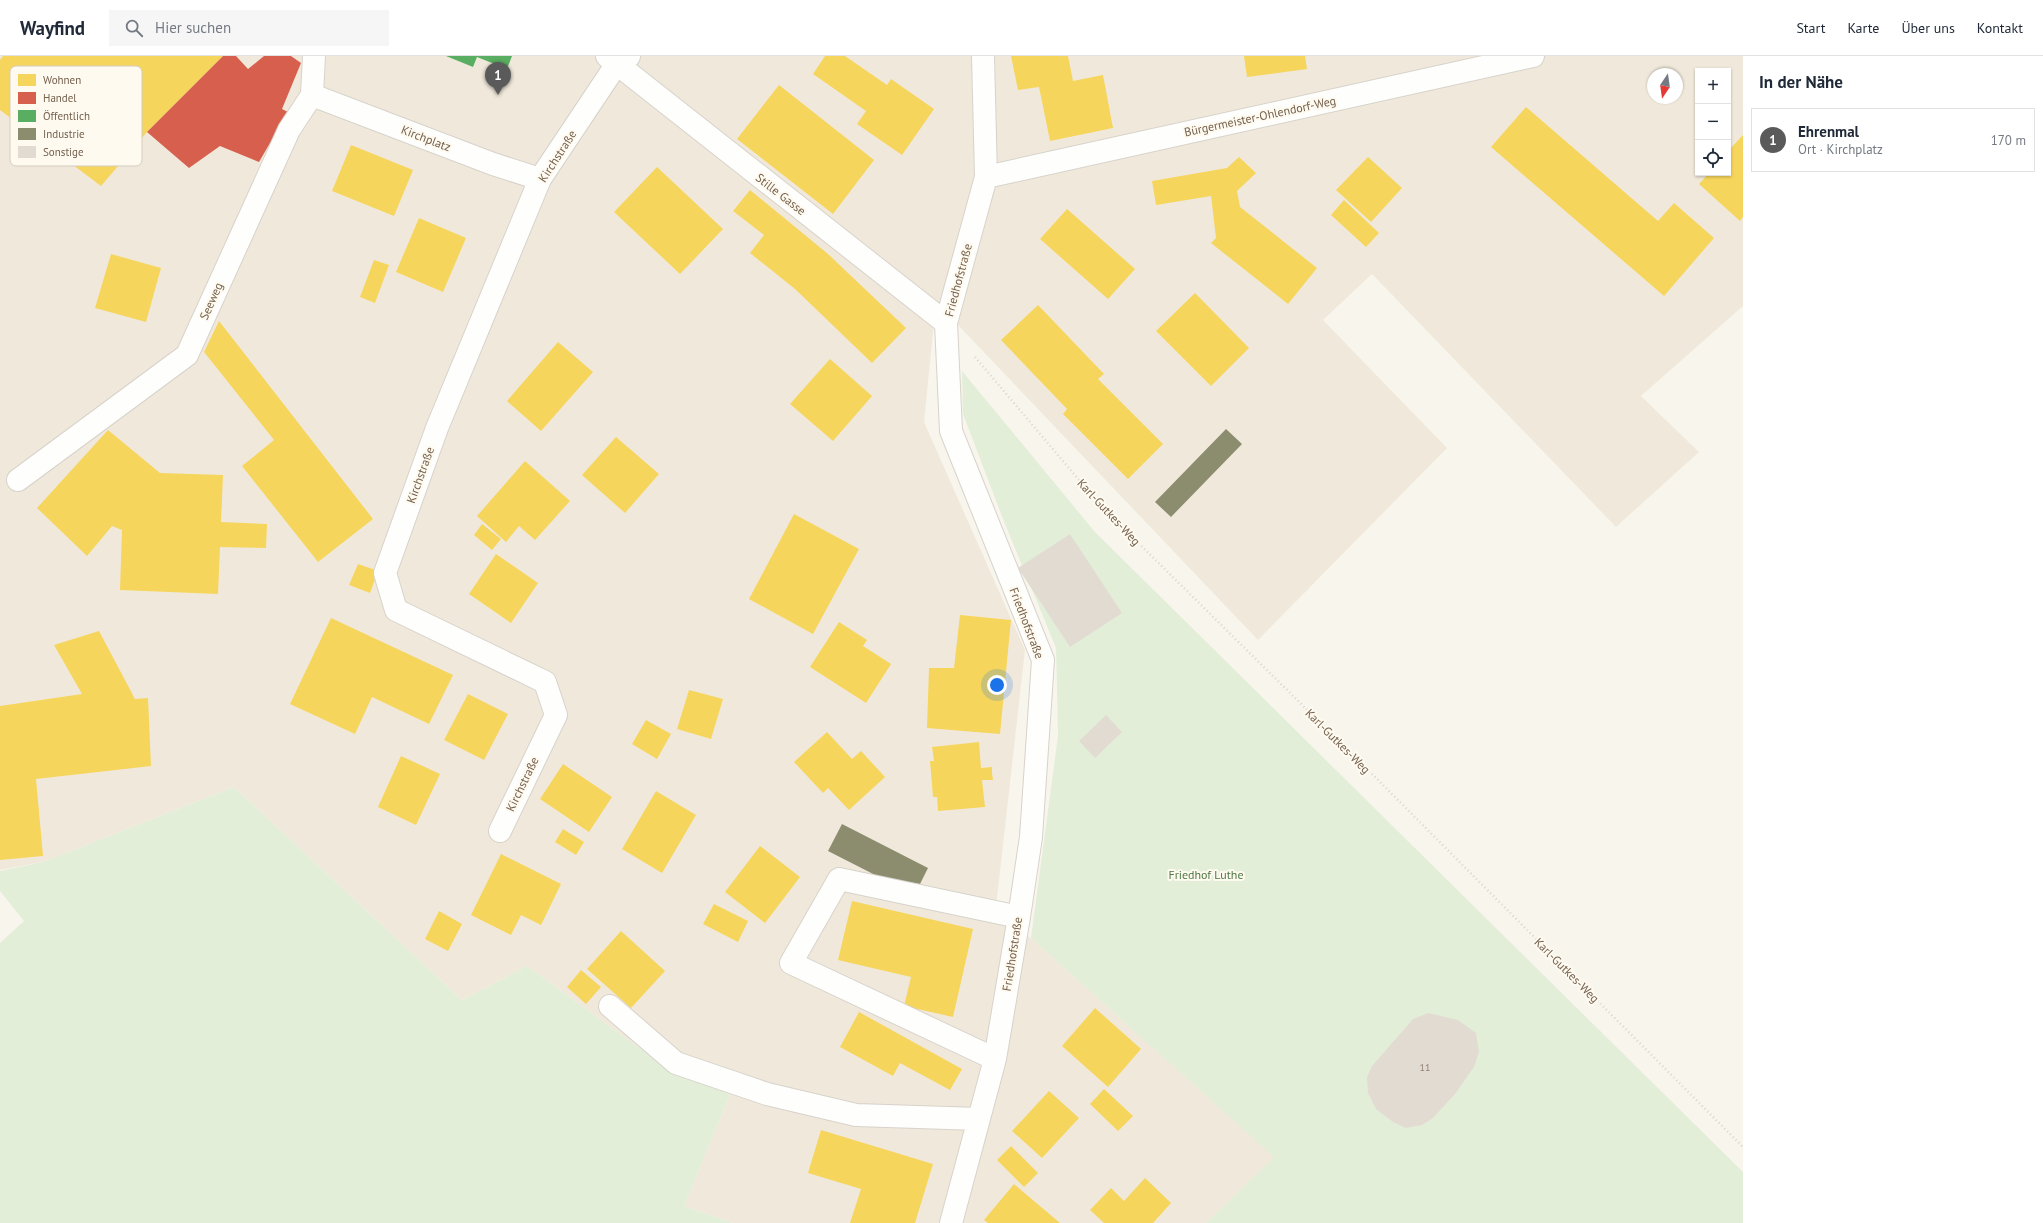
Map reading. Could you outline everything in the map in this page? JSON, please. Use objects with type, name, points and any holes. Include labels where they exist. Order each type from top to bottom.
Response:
[{"type":"street","points":[[312,95],[314,56]]},
{"type":"street","name":"Friedhofstraße","points":[[951,1223],[995,1059],[1019,917],[1031,837],[1043,660],[951,431],[946,323],[986,177],[983,56]]},
{"type":"street","name":"Bürgermeister-Ohlendorf-Weg","points":[[986,177],[1527,57]]},
{"type":"street","name":"Kirchstraße","points":[[500,831],[556,715],[545,682],[396,610],[385,573],[437,428],[540,179],[617,59]]},
{"type":"street","name":"Stille Gasse","points":[[617,59],[946,323]]},
{"type":"street","name":"Kirchplatz","points":[[312,95],[493,164],[540,179]]},
{"type":"street","name":"Seeweg","points":[[18,480],[186,355],[289,130],[312,95]]},
{"type":"street","points":[[995,1059],[791,963],[839,879],[1019,917]]},
{"type":"street","points":[[610,1006],[676,1063],[767,1094],[856,1115],[979,1119]]},
{"type":"path","name":"Karl-Gutkes-Weg","points":[[946,323],[1101,506],[1382,784],[1743,1146]]},
{"type":"shaded area","points":[[0,56],[1743,56],[1743,306],[1641,396],[1699,452],[1616,527],[1372,274],[1323,320],[1447,448],[1258,640],[936,302],[924,422],[1025,650],[995,916],[1031,938],[1275,1157],[1206,1223],[733,1223],[684,1206],[730,1095],[638,1047],[527,966],[462,1000],[234,787],[43,862],[0,870]]},
{"type":"green space","name":"Friedhof Luthe","points":[[962,371],[1095,532],[1743,1172],[1743,1223],[1206,1223],[1274,1157],[1031,938],[1058,736],[1056,648],[1003,519],[963,414]]},
{"type":"green space","points":[[234,787],[462,1000],[527,966],[638,1047],[730,1095],[684,1206],[733,1223],[0,1223],[0,943],[24,921],[0,891],[0,871],[43,862]]},
{"type":"building: Wohnen","points":[[3,56],[223,56],[142,138],[142,66],[10,66],[10,118],[0,110],[0,60]]},
{"type":"building: Wohnen","points":[[825,56],[845,56],[887,85],[891,79],[934,109],[902,155],[857,124],[866,111],[813,74]]},
{"type":"building: Wohnen","points":[[1011,56],[1068,56],[1073,81],[1103,75],[1113,128],[1050,141],[1039,87],[1018,90]]},
{"type":"building: Wohnen","points":[[1244,56],[1305,56],[1307,69],[1247,77]]},
{"type":"building: Wohnen","points":[[779,85],[874,160],[833,214],[737,139]]},
{"type":"building: Wohnen","points":[[1526,107],[1658,221],[1674,203],[1714,238],[1664,296],[1491,147]]},
{"type":"building: Wohnen","points":[[1743,135],[1743,217],[1740,221],[1699,184],[1706,176],[1731,176],[1731,148]]},
{"type":"building: Wohnen","points":[[351,145],[413,170],[394,216],[332,191]]},
{"type":"building: Wohnen","points":[[1239,157],[1256,173],[1237,191],[1240,207],[1317,268],[1288,304],[1211,243],[1216,238],[1211,196],[1156,205],[1152,181],[1227,168]]},
{"type":"building: Wohnen","points":[[1368,157],[1402,188],[1371,222],[1336,190]]},
{"type":"building: Wohnen","points":[[74,166],[118,166],[101,186]]},
{"type":"building: Wohnen","points":[[657,167],[723,229],[680,274],[614,212]]},
{"type":"building: Wohnen","points":[[750,190],[828,254],[906,328],[872,363],[795,289],[750,253],[764,235],[733,211]]},
{"type":"building: Wohnen","points":[[1344,200],[1379,233],[1366,247],[1331,215]]},
{"type":"building: Wohnen","points":[[1067,209],[1135,269],[1108,299],[1040,239]]},
{"type":"building: Wohnen","points":[[419,218],[466,238],[443,292],[396,272]]},
{"type":"building: Wohnen","points":[[111,254],[161,268],[146,322],[95,308]]},
{"type":"building: Wohnen","points":[[374,260],[389,265],[375,303],[360,297]]},
{"type":"building: Wohnen","points":[[1195,293],[1249,348],[1211,386],[1156,331]]},
{"type":"building: Wohnen","points":[[1038,305],[1104,374],[1098,379],[1163,444],[1128,479],[1063,414],[1067,409],[1001,340]]},
{"type":"building: Wohnen","points":[[219,321],[373,519],[318,562],[242,466],[274,440],[204,352]]},
{"type":"building: Wohnen","points":[[558,342],[593,372],[541,431],[507,401]]},
{"type":"building: Wohnen","points":[[830,359],[872,396],[833,441],[790,404]]},
{"type":"building: Wohnen","points":[[108,430],[160,473],[223,475],[221,522],[267,524],[266,548],[220,547],[218,594],[120,590],[122,530],[112,526],[87,556],[37,508]]},
{"type":"building: Wohnen","points":[[616,437],[659,474],[625,513],[582,475]]},
{"type":"building: Wohnen","points":[[525,461],[570,501],[535,540],[519,526],[506,542],[477,516]]},
{"type":"building: Wohnen","points":[[794,514],[859,549],[813,634],[749,599]]},
{"type":"building: Wohnen","points":[[482,524],[501,539],[492,550],[474,535]]},
{"type":"building: Wohnen","points":[[496,554],[538,583],[511,623],[469,594]]},
{"type":"building: Wohnen","points":[[358,564],[378,571],[370,593],[349,585]]},
{"type":"building: Wohnen","points":[[960,615],[1011,620],[1000,734],[927,728],[929,668],[954,668]]},
{"type":"building: Wohnen","points":[[331,618],[453,675],[429,724],[372,697],[355,734],[290,704]]},
{"type":"building: Wohnen","points":[[839,622],[867,640],[863,646],[891,664],[866,703],[810,667]]},
{"type":"building: Wohnen","points":[[99,631],[135,699],[148,698],[151,766],[36,779],[43,856],[0,860],[0,706],[82,694],[54,645]]},
{"type":"building: Wohnen","points":[[689,690],[723,699],[711,739],[677,729]]},
{"type":"building: Wohnen","points":[[468,694],[508,714],[484,760],[444,740]]},
{"type":"building: Wohnen","points":[[646,720],[671,734],[657,759],[632,744]]},
{"type":"building: Wohnen","points":[[827,732],[852,759],[861,751],[885,777],[849,810],[828,788],[823,793],[794,762]]},
{"type":"building: Wohnen","points":[[979,742],[981,768],[992,767],[993,780],[982,780],[985,807],[938,811],[937,797],[933,797],[930,761],[934,761],[932,747]]},
{"type":"building: Wohnen","points":[[401,756],[440,774],[416,825],[378,807]]},
{"type":"building: Wohnen","points":[[563,764],[612,797],[589,832],[540,799]]},
{"type":"building: Wohnen","points":[[656,791],[696,815],[662,873],[622,849]]},
{"type":"building: Wohnen","points":[[563,829],[584,842],[576,855],[555,842]]},
{"type":"building: Wohnen","points":[[760,846],[800,877],[765,923],[725,892]]},
{"type":"building: Wohnen","points":[[501,854],[561,884],[541,925],[521,915],[511,935],[471,915]]},
{"type":"building: Wohnen","points":[[852,901],[973,929],[953,1017],[904,1006],[911,977],[838,960]]},
{"type":"building: Wohnen","points":[[714,904],[748,921],[738,942],[703,924]]},
{"type":"building: Wohnen","points":[[439,911],[462,924],[448,951],[425,939]]},
{"type":"building: Wohnen","points":[[621,931],[665,971],[631,1008],[587,969]]},
{"type":"building: Wohnen","points":[[581,970],[601,987],[586,1004],[567,987]]},
{"type":"building: Wohnen","points":[[1095,1008],[1141,1049],[1108,1087],[1062,1046]]},
{"type":"building: Wohnen","points":[[859,1012],[962,1069],[950,1090],[900,1063],[893,1076],[840,1047]]},
{"type":"building: Wohnen","points":[[1104,1089],[1133,1116],[1118,1131],[1090,1104]]},
{"type":"building: Wohnen","points":[[1049,1091],[1079,1118],[1042,1158],[1012,1131]]},
{"type":"building: Wohnen","points":[[821,1130],[933,1164],[915,1223],[850,1223],[861,1189],[808,1173]]},
{"type":"building: Wohnen","points":[[1011,1146],[1038,1173],[1024,1187],[997,1160]]},
{"type":"building: Wohnen","points":[[1145,1178],[1171,1203],[1153,1223],[1104,1223],[1090,1210],[1111,1188],[1124,1201]]},
{"type":"building: Wohnen","points":[[1014,1184],[1060,1223],[988,1223],[984,1220]]},
{"type":"building: Handel","points":[[223,56],[236,56],[248,69],[264,56],[291,56],[301,63],[282,109],[288,112],[259,162],[220,146],[189,168],[147,132]]},
{"type":"building: Öffentlich","points":[[446,56],[512,56],[507,69],[477,57],[473,67]]},
{"type":"building: Industrie","points":[[1226,429],[1242,444],[1171,517],[1155,502]]},
{"type":"building: Industrie","points":[[842,824],[928,868],[920,884],[881,878],[828,851]]},
{"type":"building: Sonstige","points":[[1070,534],[1122,613],[1070,647],[1018,568]]},
{"type":"building: Sonstige","points":[[1106,715],[1122,732],[1095,758],[1079,741]]},
{"type":"building: Sonstige","points":[[1428,1013],[1458,1020],[1476,1033],[1479,1052],[1474,1067],[1455,1094],[1433,1118],[1422,1125],[1406,1128],[1393,1122],[1376,1109],[1368,1093],[1367,1077],[1372,1066],[1413,1019]]},
{"type":"place","name":"Ehrenmal","points":[[498,95]]}]
